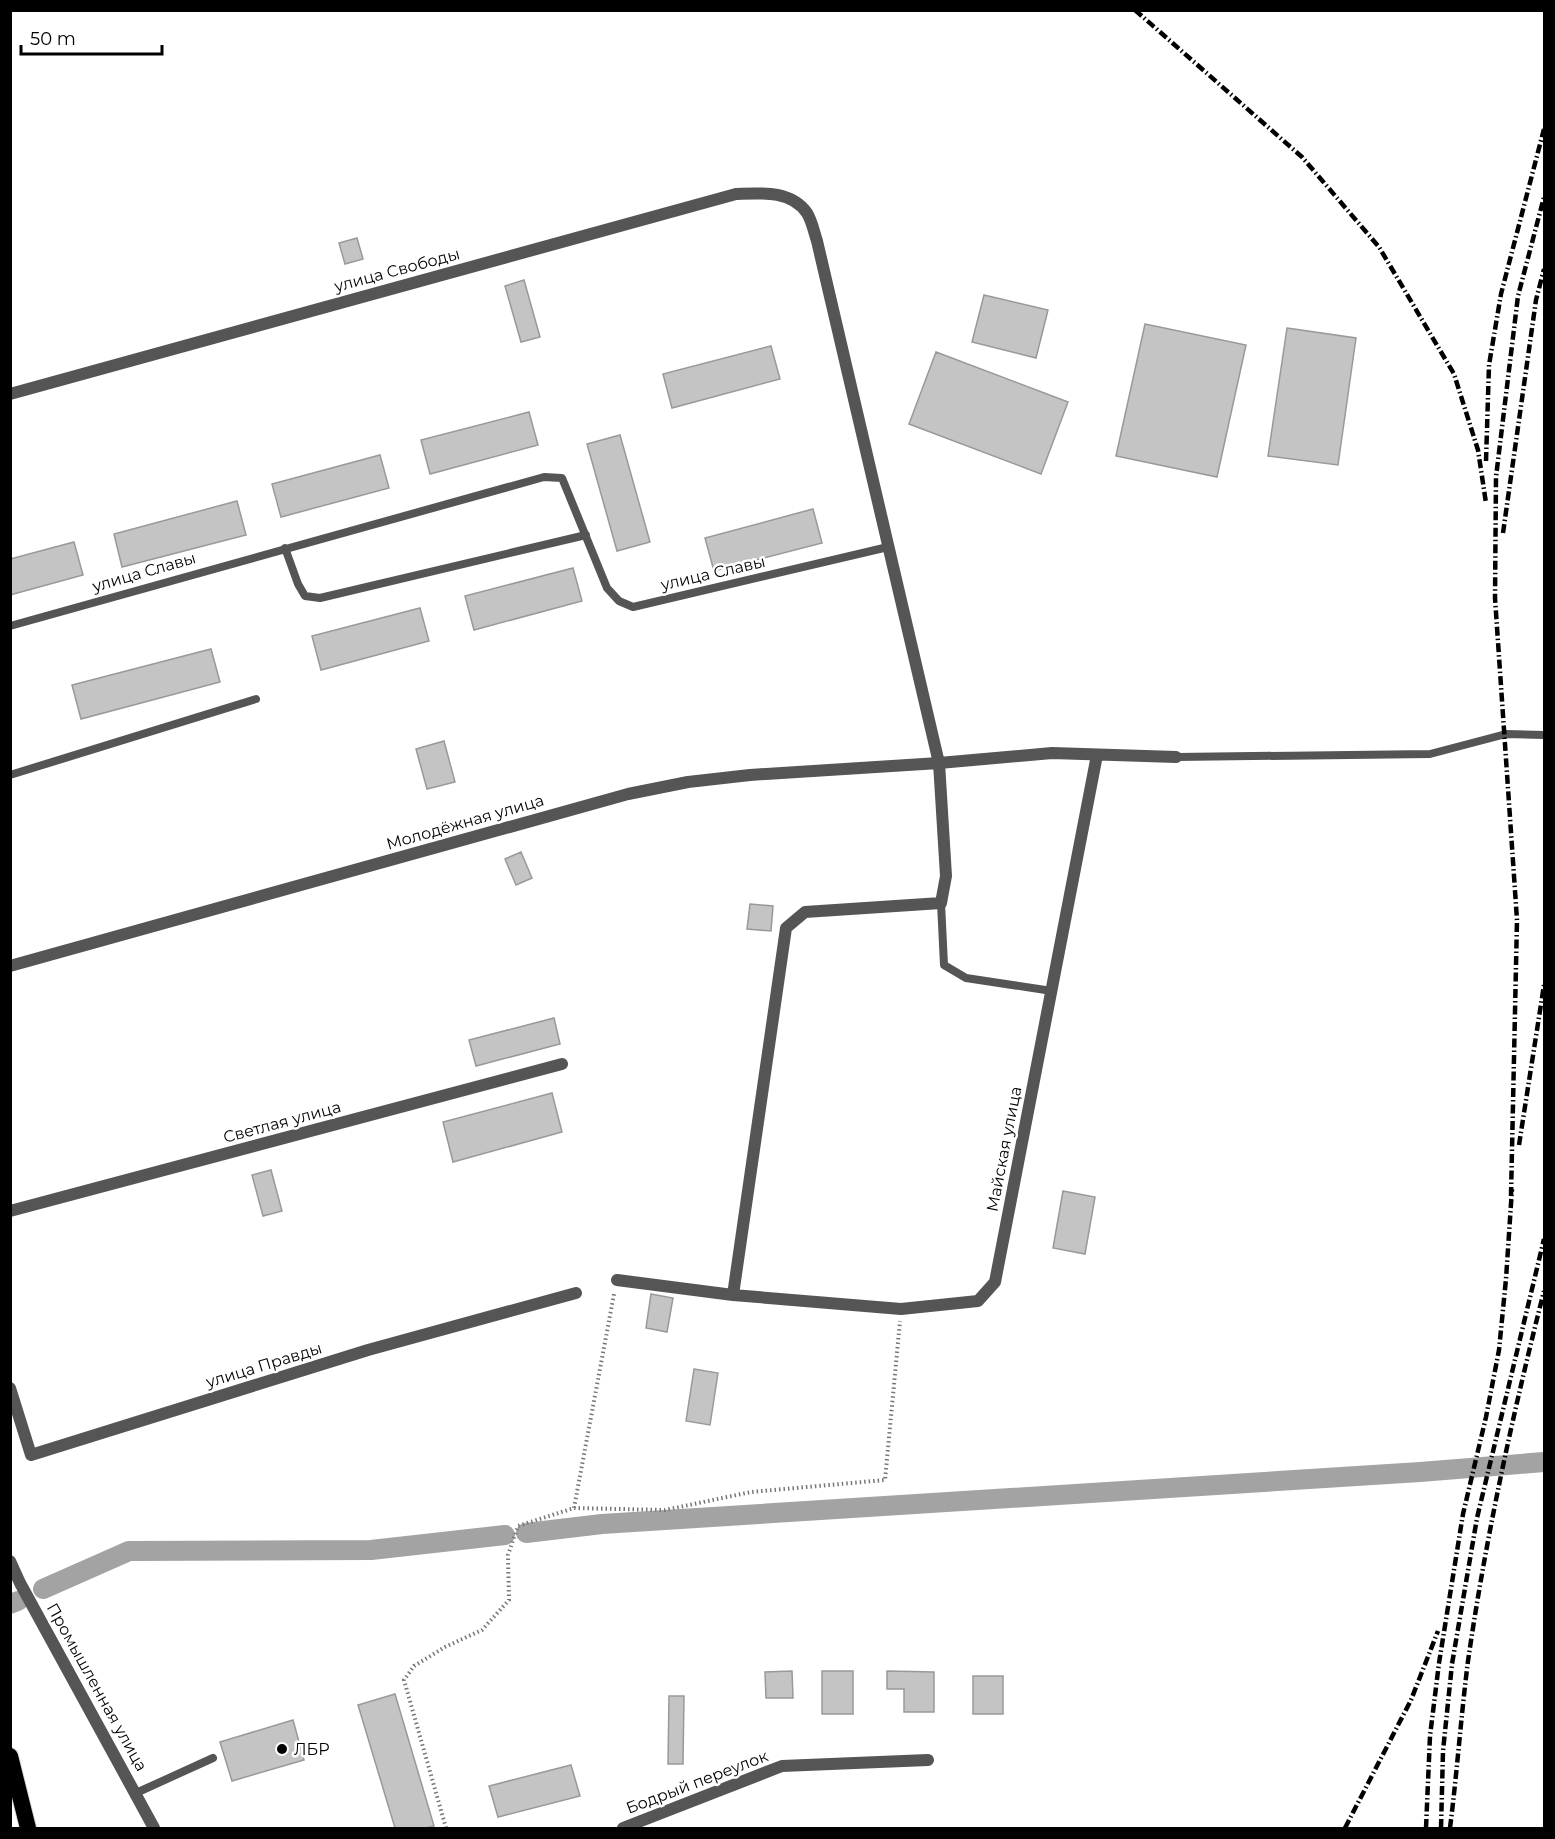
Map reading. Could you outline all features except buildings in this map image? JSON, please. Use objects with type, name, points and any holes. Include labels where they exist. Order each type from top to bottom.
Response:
[{"type":"highway","points":[[10,1756],[28,1828]]},
{"type":"street","name":"улица Свободы","points":[[10,394],[736,194],[769,193],[794,200],[807,214],[817,241],[888,547]]},
{"type":"street","points":[[732,1295],[786,928],[805,912],[941,903],[946,876],[939,763],[888,547]]},
{"type":"street","name":"Молодёжная улица","points":[[10,966],[628,794],[688,782],[750,775],[1052,753],[1176,757]]},
{"type":"street","name":"Майская улица","points":[[617,1280],[732,1295],[901,1309],[978,1301],[995,1282],[1097,755]]},
{"type":"street","name":"Светлая улица","points":[[10,1210],[562,1064]]},
{"type":"street","name":"улица Правды","points":[[10,1388],[31,1455],[368,1350],[576,1293]]},
{"type":"street","name":"Промышленная улица","points":[[10,1561],[154,1828]]},
{"type":"street","name":"Бодрый переулок","points":[[623,1828],[783,1766],[928,1760]]},
{"type":"lane","name":"улица Славы","points":[[10,626],[544,477],[562,478],[607,588],[619,601],[633,607],[888,547]]},
{"type":"lane","points":[[285,548],[298,584],[305,596],[320,598],[586,535]]},
{"type":"lane","points":[[10,775],[256,699]]},
{"type":"lane","points":[[1176,757],[1430,754],[1506,734],[1545,735]]},
{"type":"lane","points":[[941,903],[944,965],[966,978],[1052,991]]},
{"type":"lane","points":[[136,1793],[213,1758]]},
{"type":"path","points":[[574,1508],[617,1280]]},
{"type":"path","points":[[446,1828],[404,1680],[414,1666],[445,1647],[482,1630],[508,1600],[508,1555],[518,1526],[574,1508],[665,1510],[751,1492],[885,1480],[901,1309]]},
{"type":"waterway","points":[[526,1533],[602,1524],[1420,1472],[1544,1462]]},
{"type":"waterway","points":[[43,1589],[129,1551],[371,1550],[505,1535]]},
{"type":"waterway","points":[[10,1604],[18,1601]]},
{"type":"railway","points":[[1135,10],[1302,157],[1379,247],[1454,374],[1478,450],[1486,503]]},
{"type":"railway","points":[[1486,461],[1489,365],[1501,294],[1544,129]]},
{"type":"railway","points":[[1511,1196],[1517,920],[1495,598],[1496,477],[1518,296],[1544,197]]},
{"type":"railway","points":[[1503,533],[1536,300],[1544,269]]},
{"type":"railway","points":[[1519,1145],[1544,985]]},
{"type":"railway","points":[[1426,1828],[1430,1736],[1439,1663],[1463,1514],[1499,1350],[1512,1189]]},
{"type":"railway","points":[[1441,1828],[1443,1751],[1452,1664],[1477,1518],[1544,1239]]},
{"type":"railway","points":[[1450,1828],[1468,1661],[1483,1568],[1511,1429],[1544,1291]]},
{"type":"railway","points":[[1345,1828],[1411,1700],[1438,1631]]},
{"type":"place","name":"ЛБР","points":[[282,1749]]}]
